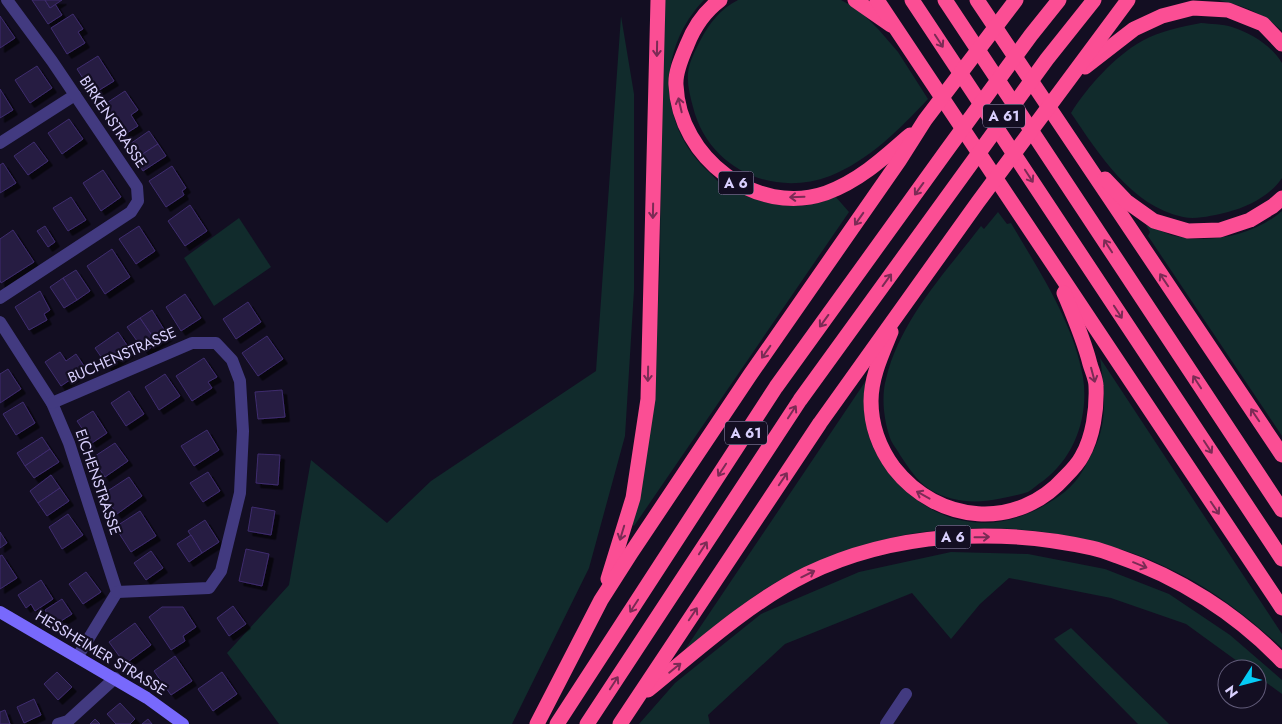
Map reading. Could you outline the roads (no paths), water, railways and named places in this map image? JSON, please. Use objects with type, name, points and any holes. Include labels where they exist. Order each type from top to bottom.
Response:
[{"type":"highway","name":"A 61","points":[[601,600],[633,498],[648,399],[658,0]]},
{"type":"highway","name":"A 6","points":[[720,0],[703,16],[692,32],[680,65],[676,84],[682,115],[693,140],[704,154],[731,180],[746,189],[783,198],[803,198],[825,193],[866,173],[925,120]]},
{"type":"highway","points":[[855,0],[896,29]]},
{"type":"highway","points":[[877,0],[1282,608]]},
{"type":"highway","points":[[912,0],[1282,559]]},
{"type":"highway","points":[[945,0],[1282,510]]},
{"type":"highway","points":[[978,0],[1282,455]]},
{"type":"highway","name":"A 61","points":[[557,724],[776,387],[947,150],[1059,0]]},
{"type":"highway","name":"A 61","points":[[587,724],[800,400],[962,174],[1047,59],[1094,0]]},
{"type":"highway","points":[[620,724],[820,423],[900,309],[1128,0]]},
{"type":"highway","points":[[925,120],[1014,3]]},
{"type":"highway","points":[[1067,83],[1134,29],[1162,16],[1193,8],[1228,10],[1262,24],[1282,44]]},
{"type":"highway","name":"A 61","points":[[537,724],[601,600],[631,553],[750,375],[899,162],[925,120]]},
{"type":"highway","points":[[1088,167],[1154,221],[1188,231],[1220,230],[1250,220],[1274,206],[1282,198]]},
{"type":"highway","points":[[900,309],[874,379],[871,401],[874,428],[886,458],[914,490],[946,508],[965,514],[984,515],[1010,512],[1034,502],[1056,488],[1074,468],[1089,440],[1095,414],[1096,384],[1085,344],[1053,264]]},
{"type":"highway","name":"A 6","points":[[637,699],[764,599],[806,575],[844,558],[899,543],[954,537],[1016,536],[1093,548],[1144,566],[1199,595],[1261,640],[1282,661]]},
{"type":"street","name":"BIRKENSTRASSE","points":[[0,298],[131,212],[138,201],[137,187],[52,61],[7,0]]},
{"type":"street","points":[[0,143],[75,95]]},
{"type":"street","name":"EICHENSTRASSE","points":[[0,322],[52,403],[69,443],[117,592]]},
{"type":"street","name":"BUCHENSTRASSE","points":[[52,403],[192,343],[216,343],[232,360],[240,381],[243,431],[240,494],[221,571],[208,588],[117,592]]},
{"type":"street","points":[[78,656],[117,592]]},
{"type":"street","name":"HESSHEIMER STRASSE","points":[[0,612],[115,678],[183,724]]},
{"type":"street","points":[[58,724],[68,721],[115,678]]},
{"type":"street","points":[[886,724],[906,694]]}]
